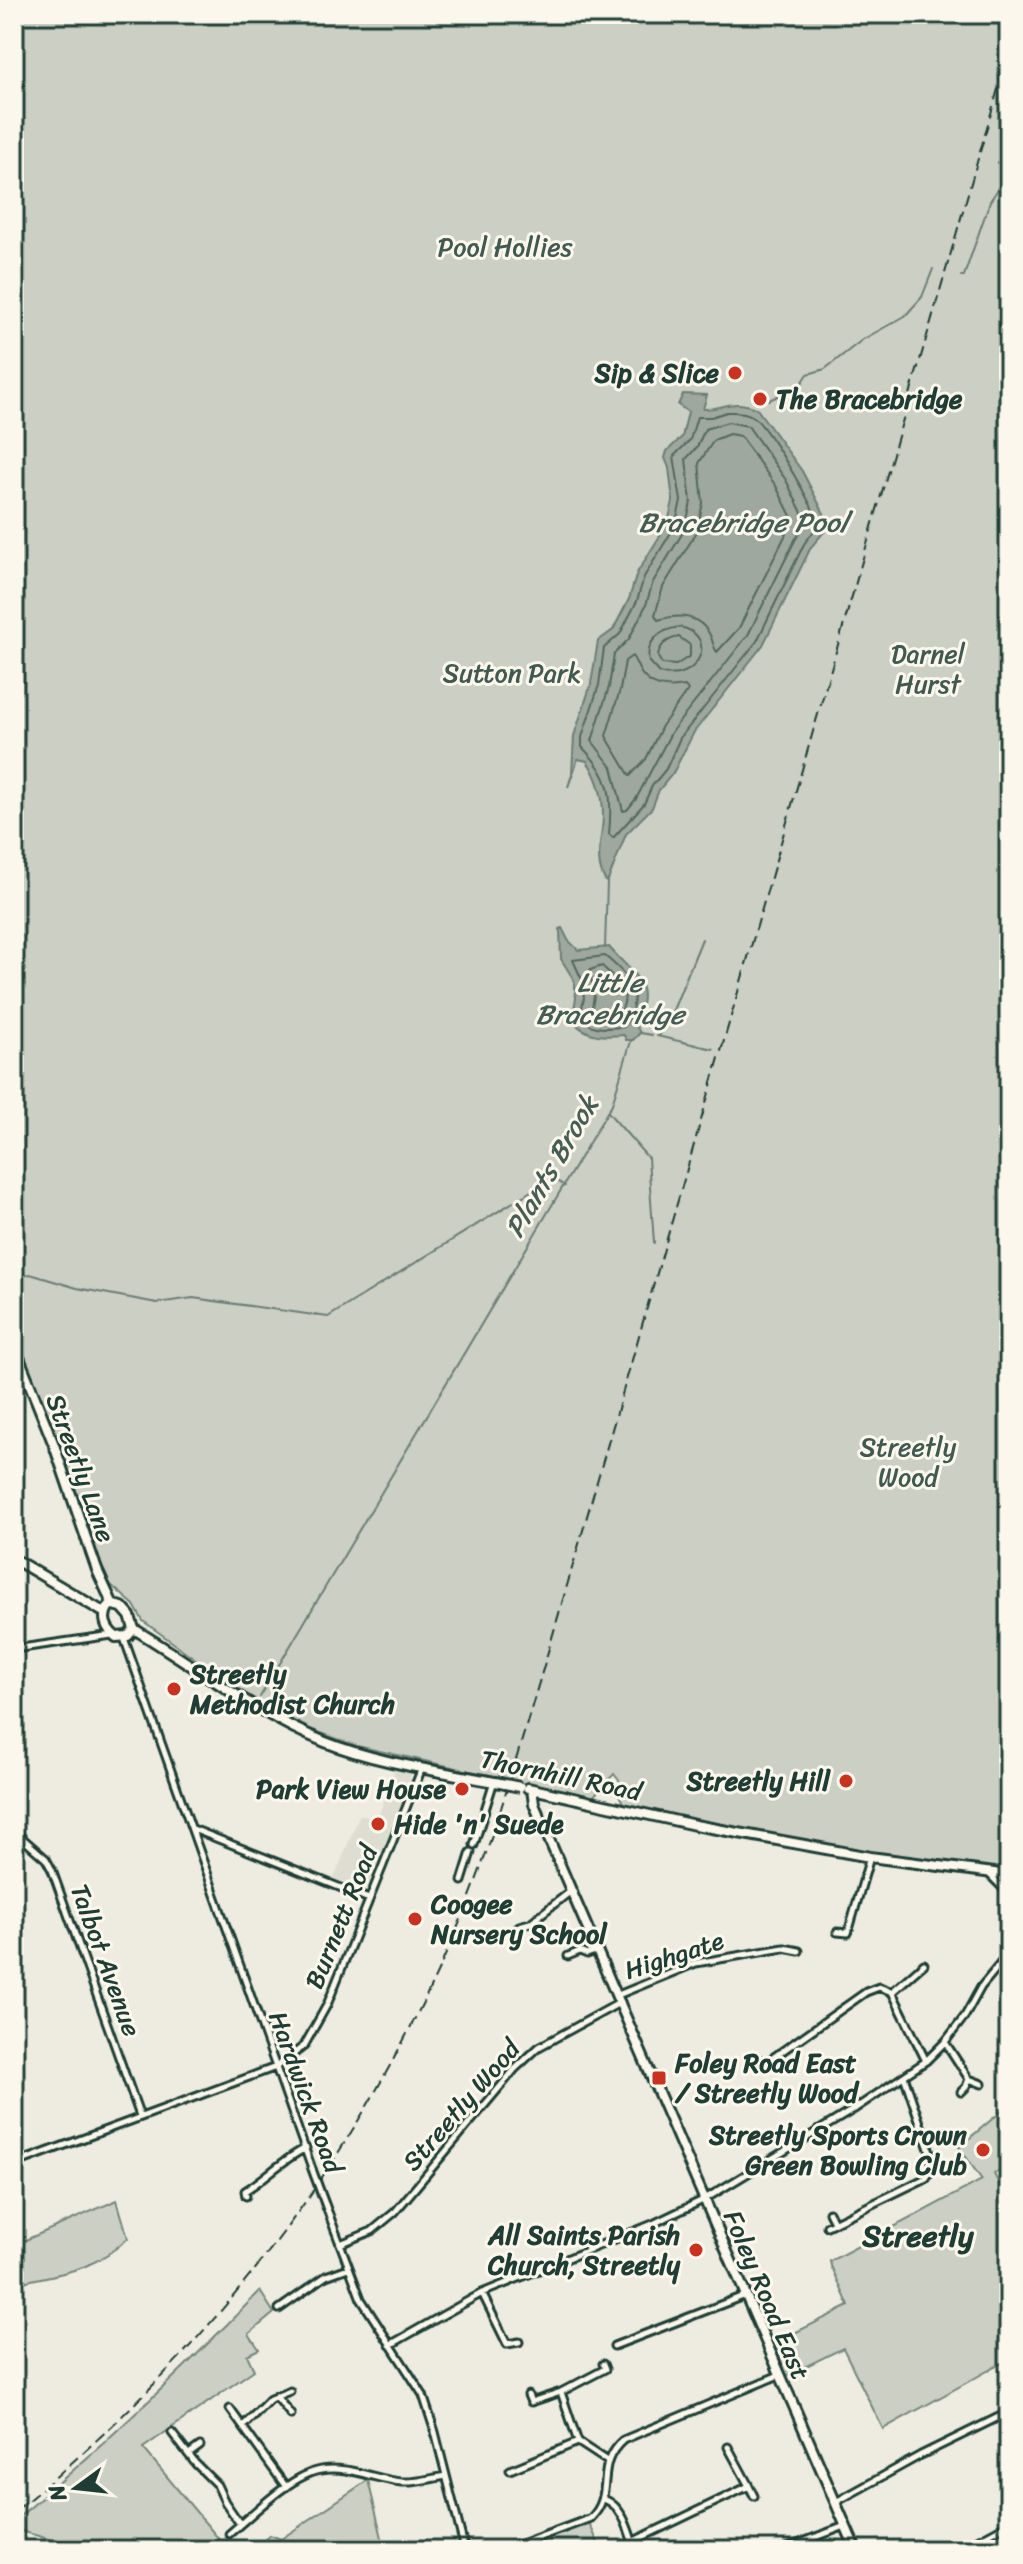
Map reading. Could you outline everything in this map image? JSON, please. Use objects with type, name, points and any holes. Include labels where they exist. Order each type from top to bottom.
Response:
[{"type":"highway","points":[[1000,2550],[1009,2545]]},
{"type":"main road","name":"Streetly Lane","points":[[14,1345],[54,1445],[97,1570],[113,1605]]},
{"type":"main road","points":[[14,1559],[105,1613]]},
{"type":"main road","points":[[113,1605],[125,1610],[134,1629],[124,1638],[113,1635],[107,1627],[105,1613],[113,1605]]},
{"type":"main road","name":"Thornhill Road","points":[[134,1629],[238,1696],[314,1737],[378,1758],[695,1825],[870,1857],[1009,1875]]},
{"type":"main road","name":"Foley Road East","points":[[532,1789],[534,1804],[856,2550]]},
{"type":"street","points":[[14,1649],[113,1635]]},
{"type":"street","name":"Hardwick Road","points":[[124,1638],[348,2268],[361,2299],[423,2395],[465,2550]]},
{"type":"street","name":"Burnett Road","points":[[14,2164],[276,2067],[304,2046],[327,2005],[422,1767]]},
{"type":"street","points":[[474,1845],[494,1781]]},
{"type":"street","points":[[193,1829],[369,1899]]},
{"type":"street","name":"Talbot Avenue","points":[[15,1832],[46,1859],[52,1870],[140,2116]]},
{"type":"street","points":[[462,1881],[471,1852]]},
{"type":"street","points":[[837,1932],[848,1933],[870,1857]]},
{"type":"street","points":[[988,1873],[1009,1894]]},
{"type":"street","points":[[519,1926],[530,1923],[572,1890]]},
{"type":"street","points":[[390,2345],[482,2293],[655,2223],[705,2199],[904,2076],[926,2061],[945,2042],[965,2016],[981,1987],[1005,1958],[1009,1945]]},
{"type":"street","name":"Highgate","points":[[620,1998],[696,1963],[784,1948],[799,1951]]},
{"type":"street","points":[[789,1958],[790,1949]]},
{"type":"street","points":[[568,1956],[580,1951],[587,1954],[599,1950]]},
{"type":"street","points":[[892,1992],[924,1964]]},
{"type":"street","points":[[764,2064],[873,1988],[886,1988],[892,1992],[926,2061]]},
{"type":"street","name":"Streetly Wood","points":[[340,2244],[372,2231],[395,2212],[515,2069],[539,2047],[620,1998]]},
{"type":"street","points":[[945,2042],[969,2079],[982,2084]]},
{"type":"street","points":[[827,2226],[926,2178],[932,2169],[932,2158],[904,2076]]},
{"type":"street","points":[[961,2092],[969,2079]]},
{"type":"street","points":[[246,2196],[245,2191],[265,2178],[277,2165],[306,2148]]},
{"type":"street","points":[[829,2212],[834,2222]]},
{"type":"street","points":[[279,2309],[301,2298],[326,2276],[348,2268]]},
{"type":"street","points":[[482,2293],[507,2344],[519,2342]]},
{"type":"street","points":[[614,2346],[620,2340],[746,2295]]},
{"type":"street","points":[[533,2410],[529,2399],[561,2392],[604,2366],[609,2377]]},
{"type":"street","points":[[505,2550],[591,2518],[604,2499],[607,2461],[612,2450],[623,2440],[779,2375]]},
{"type":"street","points":[[243,2426],[270,2399],[290,2391]]},
{"type":"street","points":[[561,2392],[578,2442],[607,2461]]},
{"type":"street","points":[[276,2396],[291,2415]]},
{"type":"street","points":[[230,2409],[286,2487]]},
{"type":"street","points":[[836,2502],[921,2455],[1009,2412]]},
{"type":"street","points":[[172,2433],[217,2485],[240,2524]]},
{"type":"street","points":[[510,2470],[578,2442]]},
{"type":"street","points":[[189,2454],[200,2446]]},
{"type":"street","points":[[728,2447],[729,2456],[754,2496]]},
{"type":"street","points":[[229,2534],[286,2487],[309,2473],[323,2469],[402,2482],[446,2476]]},
{"type":"street","points":[[632,2542],[749,2486]]},
{"type":"street","points":[[604,2499],[621,2514],[635,2550]]},
{"type":"street","points":[[959,2550],[1009,2523]]},
{"type":"street","points":[[782,2550],[846,2526]]},
{"type":"street","points":[[725,2550],[733,2550]]},
{"type":"shaded area","points":[[396,1766],[412,1771],[368,1886],[362,1889],[334,1879],[360,1814],[377,1820]]},
{"type":"green space","name":"Sutton Park","points":[[14,14],[1009,14],[1009,1871],[915,1862],[624,1805],[617,1791],[621,1783],[614,1774],[592,1798],[357,1746],[296,1724],[237,1689],[143,1621],[134,1605],[111,1585],[101,1570],[57,1442],[14,1332]]},
{"type":"green space","points":[[1009,2105],[1009,2165],[994,2174],[1009,2203],[1009,2359],[883,2429],[843,2348],[782,2378],[768,2346],[849,2306],[830,2261],[982,2180],[959,2147]]},
{"type":"green space","points":[[117,2200],[128,2238],[114,2250],[74,2270],[14,2284],[14,2245]]},
{"type":"green space","points":[[260,2291],[274,2313],[249,2334],[259,2349],[247,2355],[254,2370],[143,2448],[228,2550],[71,2550],[52,2540],[14,2529],[14,2521],[140,2409]]},
{"type":"green space","points":[[368,2480],[385,2550],[253,2550],[270,2535],[281,2539]]},
{"type":"green space","points":[[588,2520],[601,2550],[526,2550],[524,2545]]},
{"type":"water","name":"Bracebridge Pool","points":[[683,394],[707,395],[703,409],[735,404],[757,409],[802,471],[830,525],[811,547],[763,645],[694,732],[673,773],[659,790],[652,808],[626,834],[607,883],[599,859],[602,801],[597,780],[587,761],[578,759],[568,787],[572,774],[574,736],[591,684],[598,641],[613,630],[629,599],[637,573],[668,523],[673,501],[665,458],[667,451],[682,437],[688,412],[678,405]]},
{"type":"water","name":"Little Bracebridge","points":[[562,928],[578,950],[609,947],[633,972],[642,988],[643,998],[635,1023],[640,1033],[633,1040],[626,1040],[624,1035],[589,1033],[572,1020],[576,998],[574,980],[561,959]]},
{"type":"waterway","name":"Plants Brook","points":[[961,276],[964,276],[990,201],[1009,173]]},
{"type":"waterway","name":"Plants Brook","points":[[769,400],[800,386],[808,374],[825,369],[862,340],[905,316],[922,297],[933,269]]},
{"type":"waterway","name":"Plants Brook","points":[[605,948],[607,882]]},
{"type":"waterway","points":[[659,1036],[669,1020],[702,939]]},
{"type":"waterway","points":[[640,1033],[652,1035]]},
{"type":"waterway","points":[[657,1036],[713,1049]]},
{"type":"waterway","name":"Plants Brook","points":[[260,1697],[612,1104],[631,1041]]},
{"type":"waterway","points":[[608,1112],[648,1158],[654,1243]]},
{"type":"waterway","points":[[23,1276],[30,1274],[77,1288],[157,1303],[193,1298],[328,1317],[552,1178],[565,1186]]},
{"type":"railway","points":[[14,2512],[85,2451],[151,2387],[212,2321],[269,2252],[321,2179],[369,2103],[413,2022],[467,1905],[502,1805],[543,1669],[1009,51]]},
{"type":"place","name":"Sip & Slice","points":[[735,373]]},
{"type":"place","name":"The Bracebridge","points":[[760,399]]},
{"type":"place","name":"Streetly Methodist Church","points":[[174,1689]]},
{"type":"place","name":"Streetly Hill","points":[[846,1781]]},
{"type":"place","name":"Park View House","points":[[462,1789]]},
{"type":"place","name":"Hide 'n' Suede","points":[[378,1824]]},
{"type":"place","name":"Coogee Nursery School","points":[[415,1919]]},
{"type":"place","name":"Foley Road East / Streetly Wood","points":[[659,2078]]},
{"type":"place","name":"Streetly Sports Crown Green Bowling Club","points":[[983,2150]]},
{"type":"place","name":"All Saints Parish Church, Streetly","points":[[696,2250]]},
{"type":"district","name":"Streetly","points":[[918,2236]]},
{"type":"park label","name":"Pool Hollies","points":[[505,247]]},
{"type":"park label","name":"Darnel Hurst","points":[[928,669]]}]
